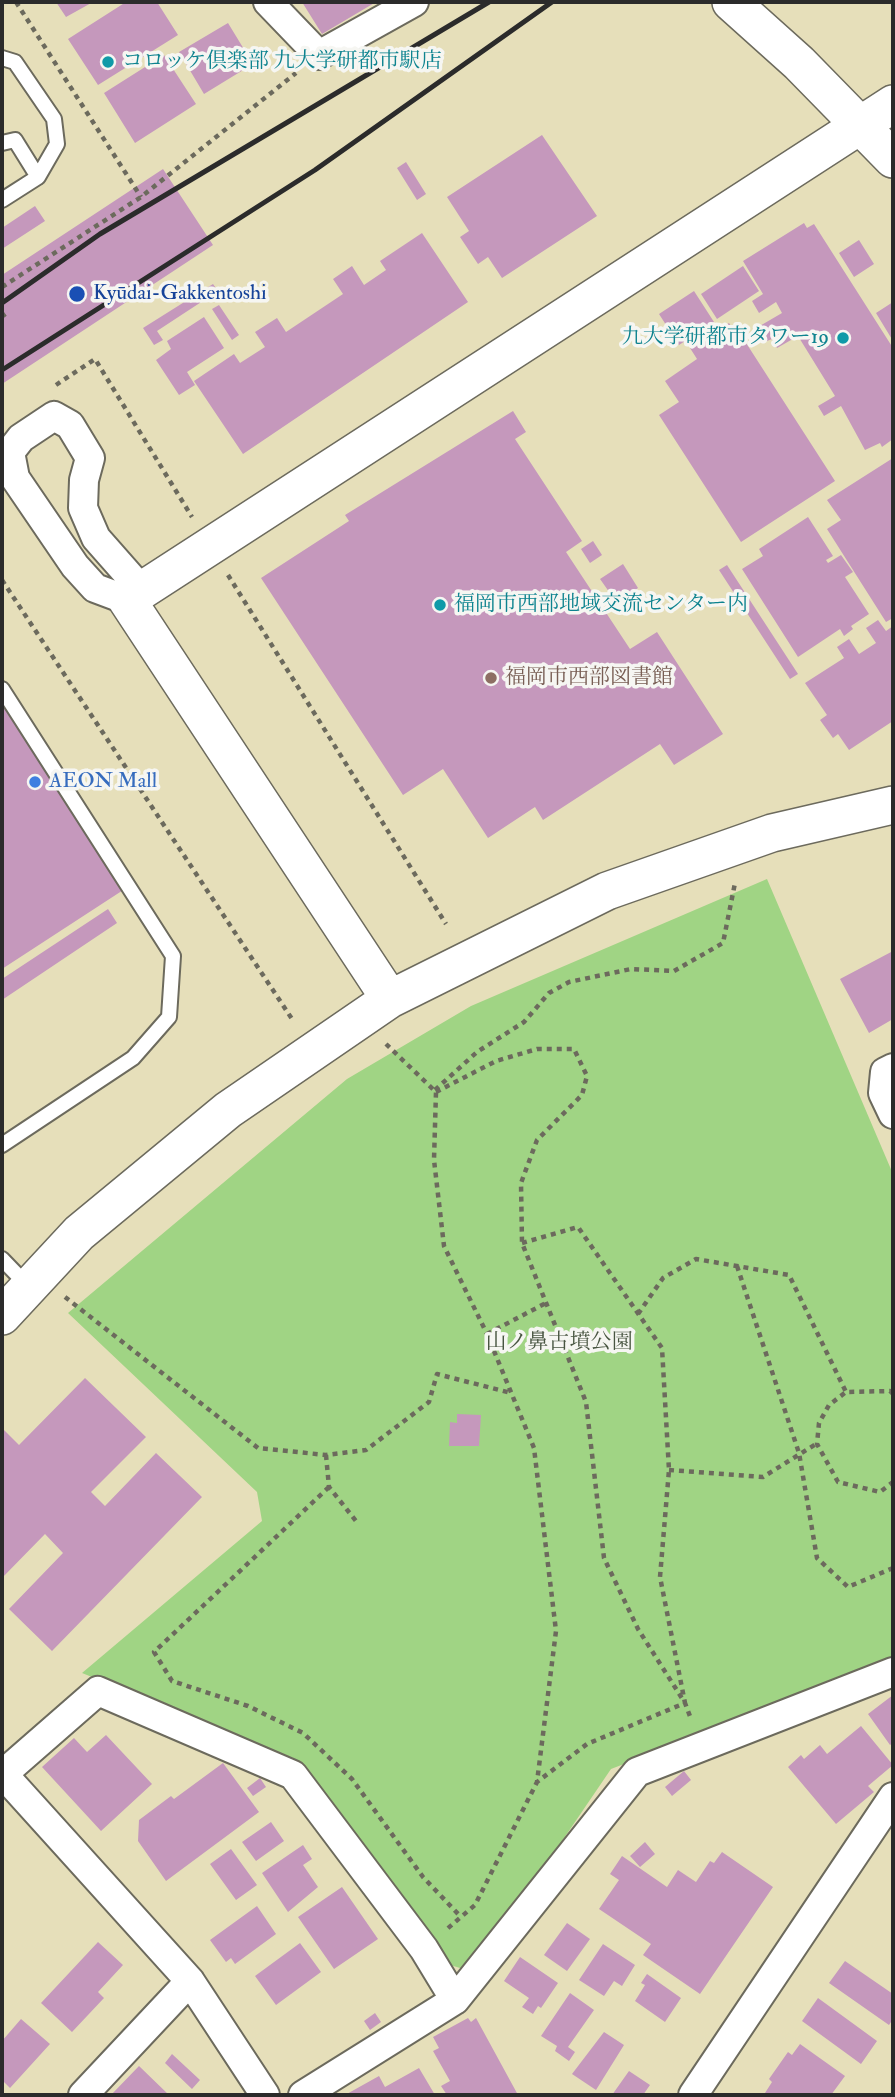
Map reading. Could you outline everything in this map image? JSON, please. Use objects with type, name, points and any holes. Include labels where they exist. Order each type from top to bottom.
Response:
[{"type":"street","points":[[268,2],[319,55],[414,2]]},
{"type":"street","points":[[731,2],[799,63],[893,159]]},
{"type":"street","points":[[390,999],[137,593],[133,580],[96,538],[83,508],[84,480],[90,458],[70,425],[54,416],[20,438],[10,452],[15,478],[75,566],[95,588],[137,593],[893,104]]},
{"type":"street","points":[[2,1316],[79,1233],[228,1110],[390,999],[607,891],[772,833],[893,805]]},
{"type":"street","points":[[893,1068],[885,1072],[883,1093],[893,1114]]},
{"type":"street","points":[[303,2095],[455,2000],[637,1772],[893,1672]]},
{"type":"street","points":[[265,2095],[190,1981],[3,1773],[98,1691],[293,1775],[424,1949],[455,2000]]},
{"type":"street","points":[[693,2095],[893,1797]]},
{"type":"street","points":[[83,2095],[190,1981]]},
{"type":"lane","points":[[2,58],[15,62],[54,119],[57,145],[38,177],[2,200]]},
{"type":"lane","points":[[2,143],[15,141],[38,177]]},
{"type":"lane","points":[[2,689],[173,956],[169,1017],[133,1058],[2,1145]]},
{"type":"lane","points":[[2,1259],[34,1281]]},
{"type":"path","points":[[16,2],[141,197]]},
{"type":"path","points":[[2,286],[141,197],[319,55]]},
{"type":"path","points":[[2,313],[6,320]]},
{"type":"path","points":[[48,390],[95,359],[446,924]]},
{"type":"path","points":[[2,580],[292,1019]]},
{"type":"path","points":[[424,1949],[475,1905],[537,1782],[556,1631],[534,1448],[487,1334],[444,1246],[434,1160],[436,1091],[477,1052],[524,1022],[549,993],[569,982],[631,969],[674,971],[723,943],[736,879]]},
{"type":"path","points":[[385,1043],[436,1091]]},
{"type":"path","points":[[436,1091],[496,1061],[537,1049],[574,1049],[587,1076],[582,1095],[537,1140],[521,1182],[522,1243],[586,1402],[604,1558],[638,1629],[685,1703]]},
{"type":"path","points":[[522,1243],[578,1227],[662,1348],[669,1470],[660,1577],[685,1703],[701,1747]]},
{"type":"path","points":[[638,1314],[663,1278],[696,1259],[789,1275],[846,1392]]},
{"type":"path","points":[[737,1266],[799,1453],[817,1558],[848,1587],[893,1568]]},
{"type":"path","points":[[34,1281],[258,1448],[326,1455],[366,1450],[429,1402],[437,1374],[512,1394]]},
{"type":"path","points":[[487,1334],[546,1303]]},
{"type":"path","points":[[893,1394],[890,1391],[846,1392],[830,1405],[824,1414],[819,1423],[817,1444],[838,1482],[880,1492],[893,1482]]},
{"type":"path","points":[[669,1470],[764,1477],[817,1444]]},
{"type":"path","points":[[326,1455],[328,1487],[356,1521]]},
{"type":"path","points":[[328,1487],[154,1652],[172,1681],[248,1706],[303,1733],[352,1779],[423,1877],[461,1917]]},
{"type":"path","points":[[537,1782],[587,1744],[685,1703]]},
{"type":"green space","name":"山ノ鼻古墳公園","points":[[767,879],[893,1174],[893,1660],[611,1769],[473,1972],[447,1964],[293,1758],[82,1673],[262,1521],[257,1492],[68,1313],[347,1079],[471,1006]]},
{"type":"building","points":[[56,2],[93,2],[66,17]]},
{"type":"building","name":"コロッケ倶楽部 九大学研都市駅店","points":[[126,2],[157,2],[178,35],[98,85],[68,39]]},
{"type":"building","points":[[302,2],[376,2],[322,34]]},
{"type":"building","points":[[228,23],[253,64],[204,94],[179,52]]},
{"type":"building","points":[[164,55],[196,104],[135,143],[104,93]]},
{"type":"building","points":[[542,135],[597,216],[502,278],[488,257],[478,264],[460,237],[469,231],[447,197]]},
{"type":"building","points":[[406,162],[426,194],[417,200],[397,168]]},
{"type":"building","points":[[163,169],[213,245],[2,384],[2,275]]},
{"type":"building","points":[[35,206],[45,221],[2,249],[2,228]]},
{"type":"building","name":"九大学研都市タワー19","points":[[804,223],[807,228],[814,224],[893,348],[893,439],[882,447],[880,443],[865,450],[841,406],[824,416],[818,406],[835,396],[798,336],[777,348],[772,339],[767,341],[758,327],[782,313],[776,302],[759,313],[752,301],[763,294],[743,261]]},
{"type":"building","points":[[422,233],[468,302],[243,454],[194,381],[234,354],[240,363],[265,347],[255,332],[277,318],[286,332],[343,294],[333,279],[352,266],[364,285],[386,270],[380,261]]},
{"type":"building","points":[[859,240],[874,264],[854,277],[839,253]]},
{"type":"building","points":[[743,266],[759,291],[717,319],[701,294]]},
{"type":"building","points":[[213,284],[218,291],[157,331],[163,340],[154,345],[143,328]]},
{"type":"building","points":[[694,291],[714,322],[679,345],[659,314]]},
{"type":"building","points":[[893,302],[893,341],[876,313]]},
{"type":"building","points":[[219,305],[239,335],[232,340],[212,309]]},
{"type":"building","points":[[204,317],[224,348],[187,372],[195,385],[179,395],[156,360],[171,349],[167,341]]},
{"type":"building","points":[[729,323],[736,334],[739,332],[835,481],[741,542],[659,415],[679,402],[665,381],[697,359],[690,348]]},
{"type":"building","name":"福岡市西部地域交流センター内","points":[[513,411],[526,432],[515,439],[582,541],[566,552],[630,649],[657,632],[723,734],[674,765],[660,744],[543,820],[535,807],[488,838],[443,769],[403,795],[261,578],[349,521],[345,515]]},
{"type":"building","points":[[893,458],[893,618],[886,622],[827,529],[841,520],[827,500]]},
{"type":"building","points":[[808,517],[833,556],[826,560],[828,563],[841,555],[853,572],[845,577],[869,614],[851,626],[853,629],[844,636],[840,629],[798,657],[742,569],[763,556],[759,549]]},
{"type":"building","points":[[593,541],[602,555],[590,563],[581,549]]},
{"type":"building","points":[[623,564],[638,588],[617,603],[600,579]]},
{"type":"building","points":[[727,565],[798,674],[790,679],[719,570]]},
{"type":"building","points":[[878,620],[886,631],[893,626],[893,721],[849,750],[838,734],[833,738],[820,720],[827,715],[805,683],[844,658],[837,647],[849,639],[859,654],[876,643],[866,628]]},
{"type":"building","name":"AEON Mall","points":[[2,682],[134,883],[2,969]]},
{"type":"building","points":[[108,909],[117,923],[2,1000],[2,979]]},
{"type":"building","points":[[893,951],[893,1019],[869,1033],[840,979]]},
{"type":"building","points":[[85,1378],[146,1437],[91,1492],[105,1506],[156,1453],[202,1497],[52,1651],[9,1609],[63,1553],[45,1534],[2,1578],[2,1428],[19,1445]]},
{"type":"building","points":[[457,1414],[481,1415],[479,1446],[449,1446],[450,1422],[457,1423]]},
{"type":"building","points":[[893,1695],[893,1743],[890,1745],[868,1714]]},
{"type":"building","points":[[861,1726],[893,1765],[868,1786],[874,1792],[836,1824],[788,1767],[801,1755],[804,1759],[820,1745],[827,1754]]},
{"type":"building","points":[[106,1735],[152,1784],[101,1831],[42,1767],[74,1738],[87,1752]]},
{"type":"building","points":[[223,1763],[259,1812],[166,1881],[138,1841],[139,1820],[171,1796],[174,1799]]},
{"type":"building","points":[[684,1771],[691,1780],[672,1796],[665,1787]]},
{"type":"building","points":[[260,1778],[266,1787],[253,1796],[247,1788]]},
{"type":"building","points":[[271,1822],[284,1841],[256,1861],[242,1842]]},
{"type":"building","points":[[645,1842],[655,1854],[640,1867],[630,1856]]},
{"type":"building","points":[[303,1845],[312,1859],[303,1865],[318,1887],[288,1912],[262,1873]]},
{"type":"building","points":[[231,1849],[257,1885],[236,1900],[210,1864]]},
{"type":"building","points":[[722,1852],[773,1887],[700,1994],[643,1955],[651,1944],[599,1909],[619,1880],[610,1874],[622,1856],[667,1887],[678,1870],[696,1882],[710,1861],[714,1863]]},
{"type":"building","points":[[342,1887],[378,1939],[334,1969],[298,1917]]},
{"type":"building","points":[[257,1906],[276,1934],[235,1964],[231,1958],[226,1962],[210,1940]]},
{"type":"building","points":[[567,1923],[590,1939],[567,1971],[544,1955]]},
{"type":"building","points":[[98,1942],[123,1965],[98,1992],[104,1998],[72,2032],[41,2003]]},
{"type":"building","points":[[300,1943],[321,1972],[276,2005],[255,1976]]},
{"type":"building","points":[[603,1944],[635,1965],[622,1986],[614,1981],[604,1996],[579,1980]]},
{"type":"building","points":[[520,1957],[558,1983],[541,2008],[538,2006],[533,2014],[522,2007],[529,1998],[504,1981]]},
{"type":"building","points":[[845,1961],[893,1994],[893,2019],[889,2025],[829,1983]]},
{"type":"building","points":[[647,1974],[681,1998],[665,2022],[635,2001],[645,1985],[641,1983]]},
{"type":"building","points":[[570,1993],[594,2010],[568,2047],[575,2052],[569,2061],[555,2051],[557,2046],[541,2036]]},
{"type":"building","points":[[818,1998],[877,2041],[861,2064],[802,2021]]},
{"type":"building","points":[[375,2013],[381,2022],[370,2030],[364,2021]]},
{"type":"building","points":[[468,2018],[471,2022],[476,2018],[518,2095],[447,2095],[441,2086],[450,2081],[433,2051],[439,2048],[433,2037]]},
{"type":"building","points":[[21,2019],[50,2044],[10,2088],[2,2080],[2,2041]]},
{"type":"building","points":[[604,2032],[624,2045],[596,2090],[572,2074]]},
{"type":"building","points":[[800,2044],[845,2076],[831,2095],[765,2093],[772,2082],[769,2079],[788,2052],[792,2055]]},
{"type":"building","points":[[172,2054],[200,2080],[192,2089],[165,2063]]},
{"type":"building","points":[[139,2066],[169,2095],[111,2095]]},
{"type":"building","points":[[419,2068],[435,2095],[345,2095],[379,2076],[385,2087]]},
{"type":"building","points":[[629,2071],[650,2085],[643,2095],[612,2095]]},
{"type":"railway","points":[[2,303],[100,234],[489,2]]},
{"type":"railway","points":[[2,370],[315,170],[552,2]]},
{"type":"place","name":"コロッケ倶楽部 九大学研都市駅店","points":[[108,62]]},
{"type":"place","name":"Kyūdai-Gakkentoshi","points":[[77,294]]},
{"type":"place","name":"九大学研都市タワー19","points":[[843,338]]},
{"type":"place","name":"福岡市西部地域交流センター内","points":[[440,605]]},
{"type":"place","name":"福岡市西部図書館","points":[[491,678]]},
{"type":"place","name":"AEON Mall","points":[[35,782]]}]
